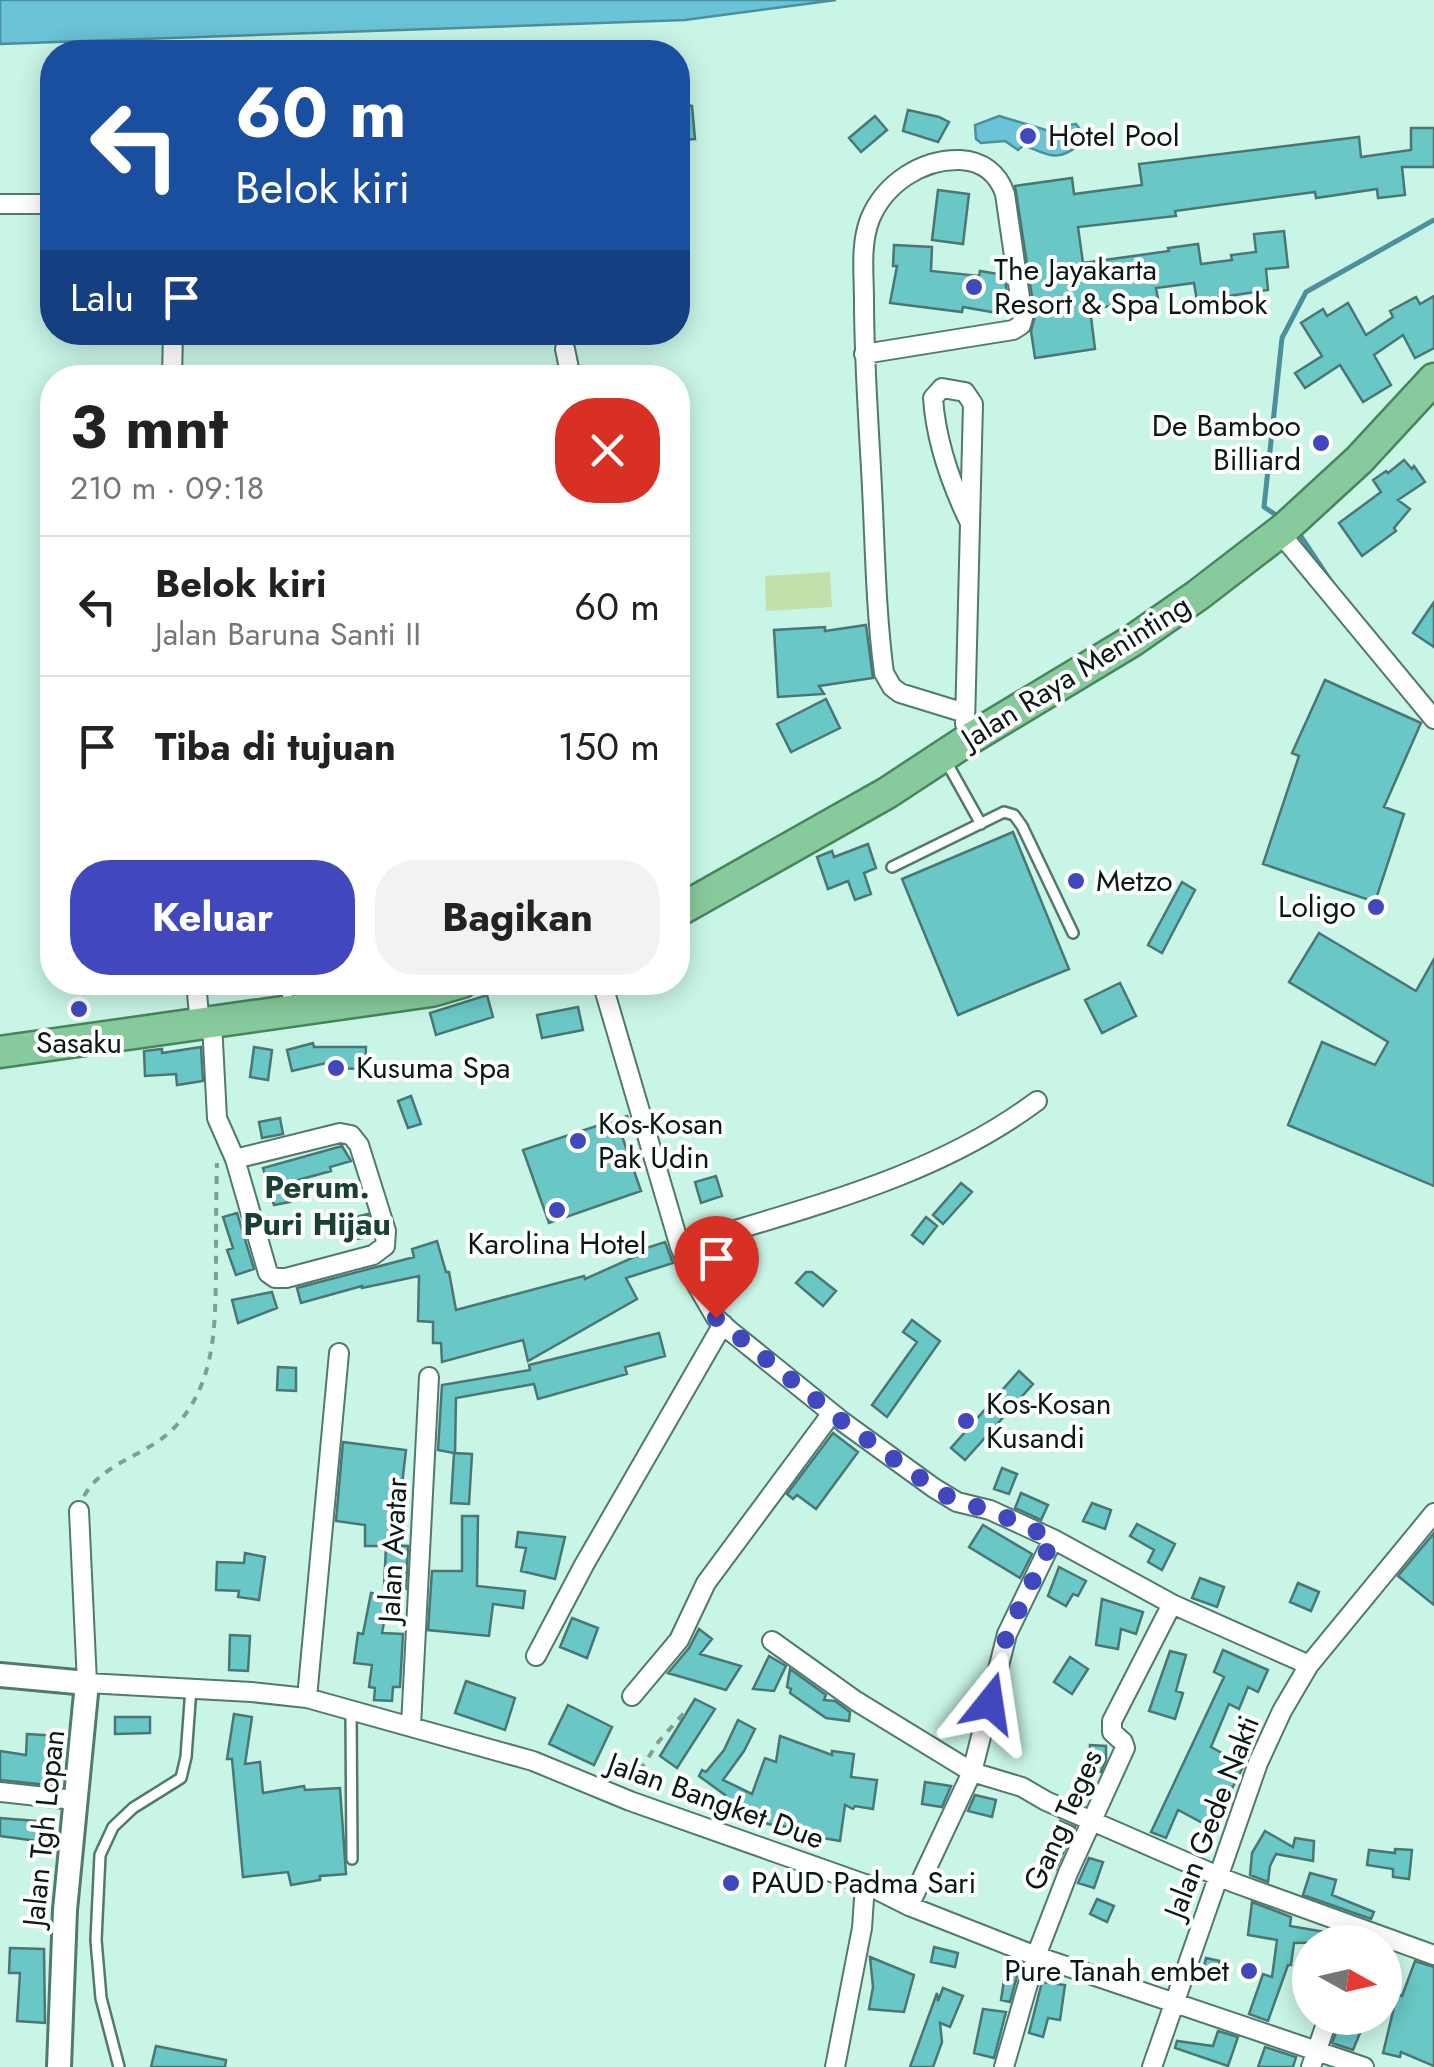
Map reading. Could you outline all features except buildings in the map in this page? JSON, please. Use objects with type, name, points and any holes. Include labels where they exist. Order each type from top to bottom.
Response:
[{"type":"highway","name":"Jalan Raya Meninting","points":[[690,899],[887,793],[958,737],[1132,641],[1290,524],[1359,460],[1434,379]]},
{"type":"highway","points":[[0,1052],[206,1024],[288,997],[335,995]]},
{"type":"street","points":[[864,354],[1013,330],[1021,325],[1005,194],[986,167],[968,160],[928,164],[894,184],[878,204],[864,242],[864,354],[884,673],[892,687],[958,737]]},
{"type":"street","points":[[0,204],[40,204]]},
{"type":"street","points":[[565,349],[568,365]]},
{"type":"street","points":[[958,737],[970,523],[973,404],[965,392],[942,388],[933,398],[934,416],[950,482],[970,523]]},
{"type":"street","points":[[1290,524],[1434,719]]},
{"type":"street","points":[[199,995],[226,1158],[265,1268],[275,1278],[286,1278],[373,1255],[385,1246],[386,1231],[359,1145],[351,1135],[340,1133],[226,1158]]},
{"type":"street","points":[[606,995],[680,1247],[695,1282],[723,1324],[832,1412],[957,1502],[990,1510],[1053,1539],[1172,1604],[1310,1665]]},
{"type":"street","points":[[680,1247],[920,1170],[1012,1120],[1037,1101]]},
{"type":"street","points":[[536,1656],[723,1324]]},
{"type":"street","points":[[306,1698],[339,1353]]},
{"type":"street","name":"Jalan Avatar","points":[[411,1726],[429,1377]]},
{"type":"street","points":[[632,1696],[679,1640],[706,1583],[832,1412]]},
{"type":"street","points":[[0,1675],[87,1683],[79,1511]]},
{"type":"street","name":"Jalan Gede Nakti","points":[[1152,2067],[1269,1737],[1310,1665],[1434,1512]]},
{"type":"street","points":[[909,1906],[972,1772],[1007,1634],[1053,1539]]},
{"type":"street","name":"Gang Teges","points":[[1004,2067],[1036,1956],[1068,1873],[1125,1748],[1112,1732],[1112,1722],[1172,1604]]},
{"type":"street","points":[[772,1641],[856,1701],[972,1772],[1022,1787],[1046,1801],[1331,1925]]},
{"type":"street","name":"Jalan Bangket Due","points":[[87,1683],[306,1698],[533,1760],[630,1801],[866,1884],[909,1906],[1036,1956],[1174,2002],[1314,2060],[1364,2067]]},
{"type":"street","name":"Jalan Tgh Lopan","points":[[59,2067],[61,1977],[87,1683]]},
{"type":"street","points":[[0,1792],[74,1800]]},
{"type":"street","points":[[835,2067],[862,1928],[866,1884]]},
{"type":"street","points":[[1402,1947],[1434,1954]]},
{"type":"street","points":[[1314,2060],[1322,2035]]},
{"type":"lane","points":[[958,737],[981,824]]},
{"type":"lane","points":[[892,868],[1004,812],[1016,818],[1073,933]]},
{"type":"lane","points":[[119,2067],[101,1998],[96,1940],[100,1855],[113,1827],[133,1808],[179,1782],[184,1774],[191,1688]]},
{"type":"lane","points":[[351,1708],[352,1859]]},
{"type":"path","points":[[79,1511],[92,1484],[107,1470],[161,1440],[185,1414],[203,1384],[215,1333],[226,1158]]},
{"type":"path","points":[[630,1801],[626,1793],[636,1775],[684,1713]]},
{"type":"green space","points":[[830,572],[832,607],[766,611],[765,576]]},
{"type":"water","points":[[0,0],[836,0],[685,20],[0,44]]},
{"type":"water","name":"Hotel Pool","points":[[999,116],[1056,133],[1076,124],[1083,133],[1080,144],[1065,154],[1053,155],[1024,145],[1018,150],[1005,141],[981,143],[976,139],[975,125]]},
{"type":"waterway","points":[[1279,517],[1264,507],[1282,338],[1306,292],[1434,220]]},
{"type":"waterway","points":[[1296,529],[1334,586]]},
{"type":"place","name":"Hotel Pool","points":[[1028,136]]},
{"type":"place","name":"The Jayakarta Resort & Spa Lombok","points":[[974,287]]},
{"type":"place","name":"De Bamboo Billiard","points":[[1321,443]]},
{"type":"place","name":"Metzo","points":[[1076,881]]},
{"type":"place","name":"Loligo","points":[[1376,907]]},
{"type":"place","name":"Sasaku","points":[[79,1009]]},
{"type":"place","name":"Kusuma Spa","points":[[336,1068]]},
{"type":"place","name":"Kos-Kosan Pak Udin","points":[[578,1141]]},
{"type":"place","name":"Karolina Hotel","points":[[557,1210]]},
{"type":"place","name":"Kos-Kosan Kusandi","points":[[966,1421]]},
{"type":"place","name":"PAUD Padma Sari","points":[[731,1883]]},
{"type":"place","name":"Pure Tanah embet","points":[[1249,1971]]},
{"type":"district","name":"Perum. Puri Hijau","points":[[317,1206]]},
{"type":"route","points":[[716,1318],[843,1422],[934,1488],[957,1502],[990,1510],[1053,1539],[1007,1634],[990,1703]]}]
